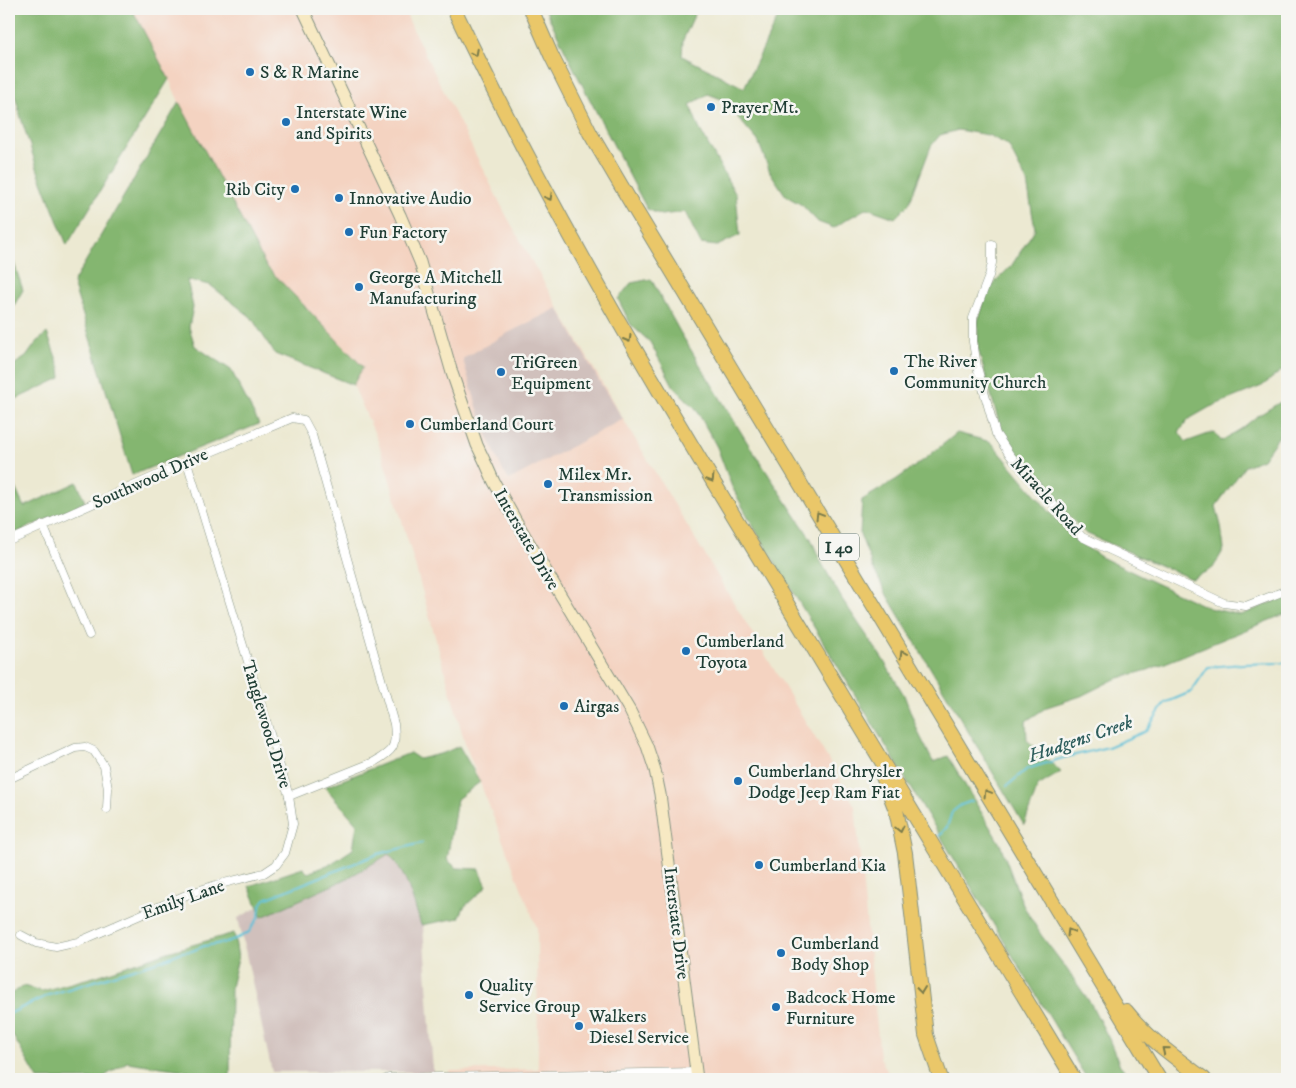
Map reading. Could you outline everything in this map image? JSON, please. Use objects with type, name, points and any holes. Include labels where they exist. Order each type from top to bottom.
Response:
[{"type":"highway","points":[[454,9],[538,177],[666,405],[1074,1079]]},
{"type":"highway","name":"I 40","points":[[531,9],[551,55],[590,133],[609,166],[1159,1079]]},
{"type":"highway","points":[[865,734],[896,810],[905,853],[926,1035],[940,1079]]},
{"type":"highway","points":[[1087,961],[1135,1023],[1165,1050],[1204,1079]]},
{"type":"main road","name":"Interstate Drive","points":[[304,9],[420,262],[465,410],[477,445],[494,482],[630,711],[647,746],[660,794],[696,1076]]},
{"type":"street","name":"Miracle Road","points":[[992,244],[992,263],[973,318],[973,342],[977,367],[996,434],[1028,477],[1082,537],[1224,603],[1246,606],[1287,590]]},
{"type":"street","name":"Southwood Drive","points":[[9,540],[186,462],[292,418]]},
{"type":"street","name":"Tanglewood Drive","points":[[186,462],[289,796],[374,762],[386,755],[394,746],[396,734],[312,435],[304,420],[292,418]]},
{"type":"street","points":[[43,525],[89,635]]},
{"type":"street","points":[[9,779],[75,748],[85,747],[94,751],[104,766],[108,789],[107,809]]},
{"type":"street","name":"Emily Lane","points":[[21,935],[36,943],[56,947],[78,942],[191,893],[264,874],[276,865],[285,853],[292,824],[289,796]]},
{"type":"street","points":[[386,1079],[696,1076]]},
{"type":"shaded area","points":[[132,9],[404,9],[505,213],[543,281],[623,419],[855,806],[880,1057],[891,1079],[451,1079],[450,1071],[538,1069],[537,928],[466,747],[378,441],[353,385],[363,367],[266,266]]},
{"type":"shaded area","points":[[558,308],[623,419],[509,480],[502,469],[482,423],[463,360],[506,334]]},
{"type":"shaded area","points":[[392,835],[420,881],[433,1072],[272,1072],[238,918]]},
{"type":"green space","points":[[9,9],[132,9],[169,79],[67,245],[38,171],[9,72]]},
{"type":"green space","points":[[545,9],[697,9],[683,40],[682,56],[744,88],[779,15],[773,9],[1287,9],[1287,373],[1281,371],[1262,386],[1210,407],[1189,419],[1179,432],[1186,442],[1214,432],[1221,441],[1282,401],[1287,410],[1287,417],[1279,436],[1263,459],[1245,466],[1216,506],[1224,549],[1213,568],[1192,579],[1085,533],[1012,453],[1002,433],[978,349],[978,321],[986,296],[995,282],[1012,265],[1035,229],[1027,182],[1008,145],[988,135],[958,130],[940,135],[931,146],[909,204],[895,218],[867,208],[834,228],[818,222],[802,205],[786,196],[770,172],[758,141],[739,119],[729,102],[708,94],[690,105],[699,128],[736,195],[740,235],[717,246],[701,244],[685,212],[661,215],[647,209]]},
{"type":"green space","points":[[179,102],[266,266],[363,367],[353,385],[275,354],[251,317],[210,285],[187,280],[193,307],[189,327],[195,346],[231,370],[259,424],[132,475],[73,283]]},
{"type":"green space","points":[[9,248],[23,290],[9,314]]},
{"type":"green space","points":[[651,279],[680,332],[747,442],[811,539],[821,562],[842,599],[882,658],[904,695],[919,734],[933,762],[948,756],[1000,844],[1023,905],[1041,935],[1091,1004],[1109,1039],[1119,1064],[1132,1079],[1087,1079],[753,526],[732,487],[717,447],[696,409],[674,387],[650,342],[631,325],[618,299],[631,283]]},
{"type":"green space","points":[[47,333],[60,368],[61,378],[14,400],[9,414],[9,373],[15,364],[26,357],[36,343]]},
{"type":"green space","points":[[957,433],[991,442],[1070,536],[1101,557],[1209,608],[1241,615],[1287,596],[1287,613],[1148,670],[1115,679],[1081,696],[1047,707],[1026,721],[1027,740],[1061,772],[1038,786],[1024,825],[888,597],[873,568],[860,534],[862,500],[897,479]]},
{"type":"green space","points":[[9,475],[24,507],[77,482],[85,502],[9,536]]},
{"type":"green space","points":[[459,746],[480,782],[457,799],[447,860],[457,868],[479,869],[487,886],[464,907],[459,918],[421,925],[405,878],[389,854],[344,880],[262,917],[249,886],[303,868],[308,873],[332,863],[353,849],[357,824],[325,787],[410,753],[419,759],[444,753]]},
{"type":"green space","points":[[234,933],[238,958],[231,987],[230,1077],[127,1062],[100,1079],[38,1079],[13,1036],[9,1033],[9,995],[23,986],[42,991],[97,976],[168,952]]},
{"type":"waterway","name":"Hudgens Creek","points":[[1007,786],[1027,769],[1108,747],[1146,731],[1165,703],[1191,692],[1208,667],[1287,662]]},
{"type":"waterway","points":[[939,836],[947,827],[952,812],[961,805],[972,801]]},
{"type":"waterway","points":[[9,1014],[49,995],[163,960],[182,952],[238,938],[249,932],[259,917],[260,906],[265,899],[378,854],[422,843]]},
{"type":"place","name":"S & R Marine","points":[[250,72]]},
{"type":"place","name":"Prayer Mt.","points":[[711,107]]},
{"type":"place","name":"Interstate Wine and Spirits","points":[[286,122]]},
{"type":"place","name":"Rib City","points":[[295,189]]},
{"type":"place","name":"Innovative Audio","points":[[339,198]]},
{"type":"place","name":"Fun Factory","points":[[349,232]]},
{"type":"place","name":"George A Mitchell Manufacturing","points":[[359,287]]},
{"type":"place","name":"The River Community Church","points":[[894,371]]},
{"type":"place","name":"TriGreen Equipment","points":[[501,372]]},
{"type":"place","name":"Cumberland Court","points":[[410,424]]},
{"type":"place","name":"Milex Mr. Transmission","points":[[548,484]]},
{"type":"place","name":"Cumberland Toyota","points":[[686,651]]},
{"type":"place","name":"Airgas","points":[[564,706]]},
{"type":"place","name":"Cumberland Chrysler Dodge Jeep Ram Fiat","points":[[738,781]]},
{"type":"place","name":"Cumberland Kia","points":[[759,865]]},
{"type":"place","name":"Cumberland Body Shop","points":[[781,953]]},
{"type":"place","name":"Quality Service Group","points":[[469,995]]},
{"type":"place","name":"Badcock Home Furniture","points":[[776,1007]]},
{"type":"place","name":"Walkers Diesel Service","points":[[579,1026]]}]
